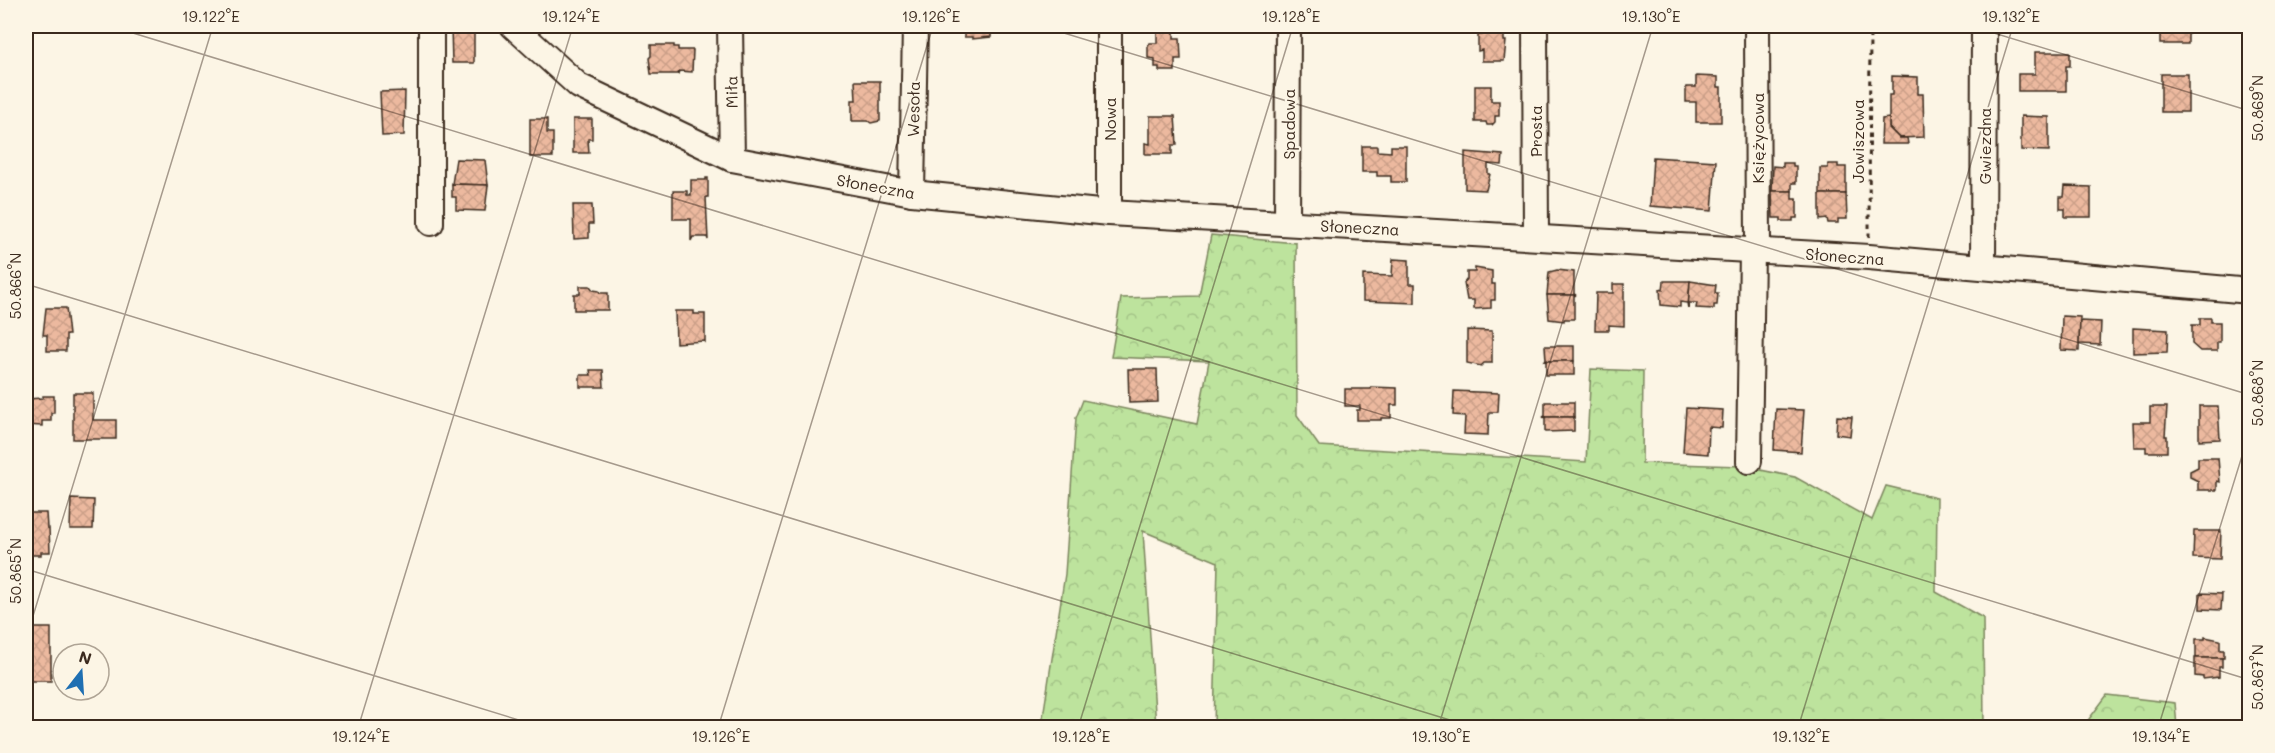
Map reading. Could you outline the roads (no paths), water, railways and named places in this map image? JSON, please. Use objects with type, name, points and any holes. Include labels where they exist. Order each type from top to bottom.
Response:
[{"type":"street","points":[[431,26],[431,223]]},
{"type":"street","name":"Miła","points":[[730,26],[732,159]]},
{"type":"street","name":"Wesoła","points":[[912,193],[915,26]]},
{"type":"street","name":"Nowa","points":[[1109,26],[1110,213]]},
{"type":"street","name":"Spadowa","points":[[1287,223],[1288,26]]},
{"type":"street","name":"Prosta","points":[[1535,26],[1536,237]]},
{"type":"street","name":"Księżycowa","points":[[1749,461],[1755,250],[1756,26]]},
{"type":"street","name":"Gwiezdna","points":[[1983,266],[1984,26]]},
{"type":"street","name":"Słoneczna","points":[[519,28],[579,86],[732,159],[912,193],[1110,213],[1869,257],[2250,291]]}]
